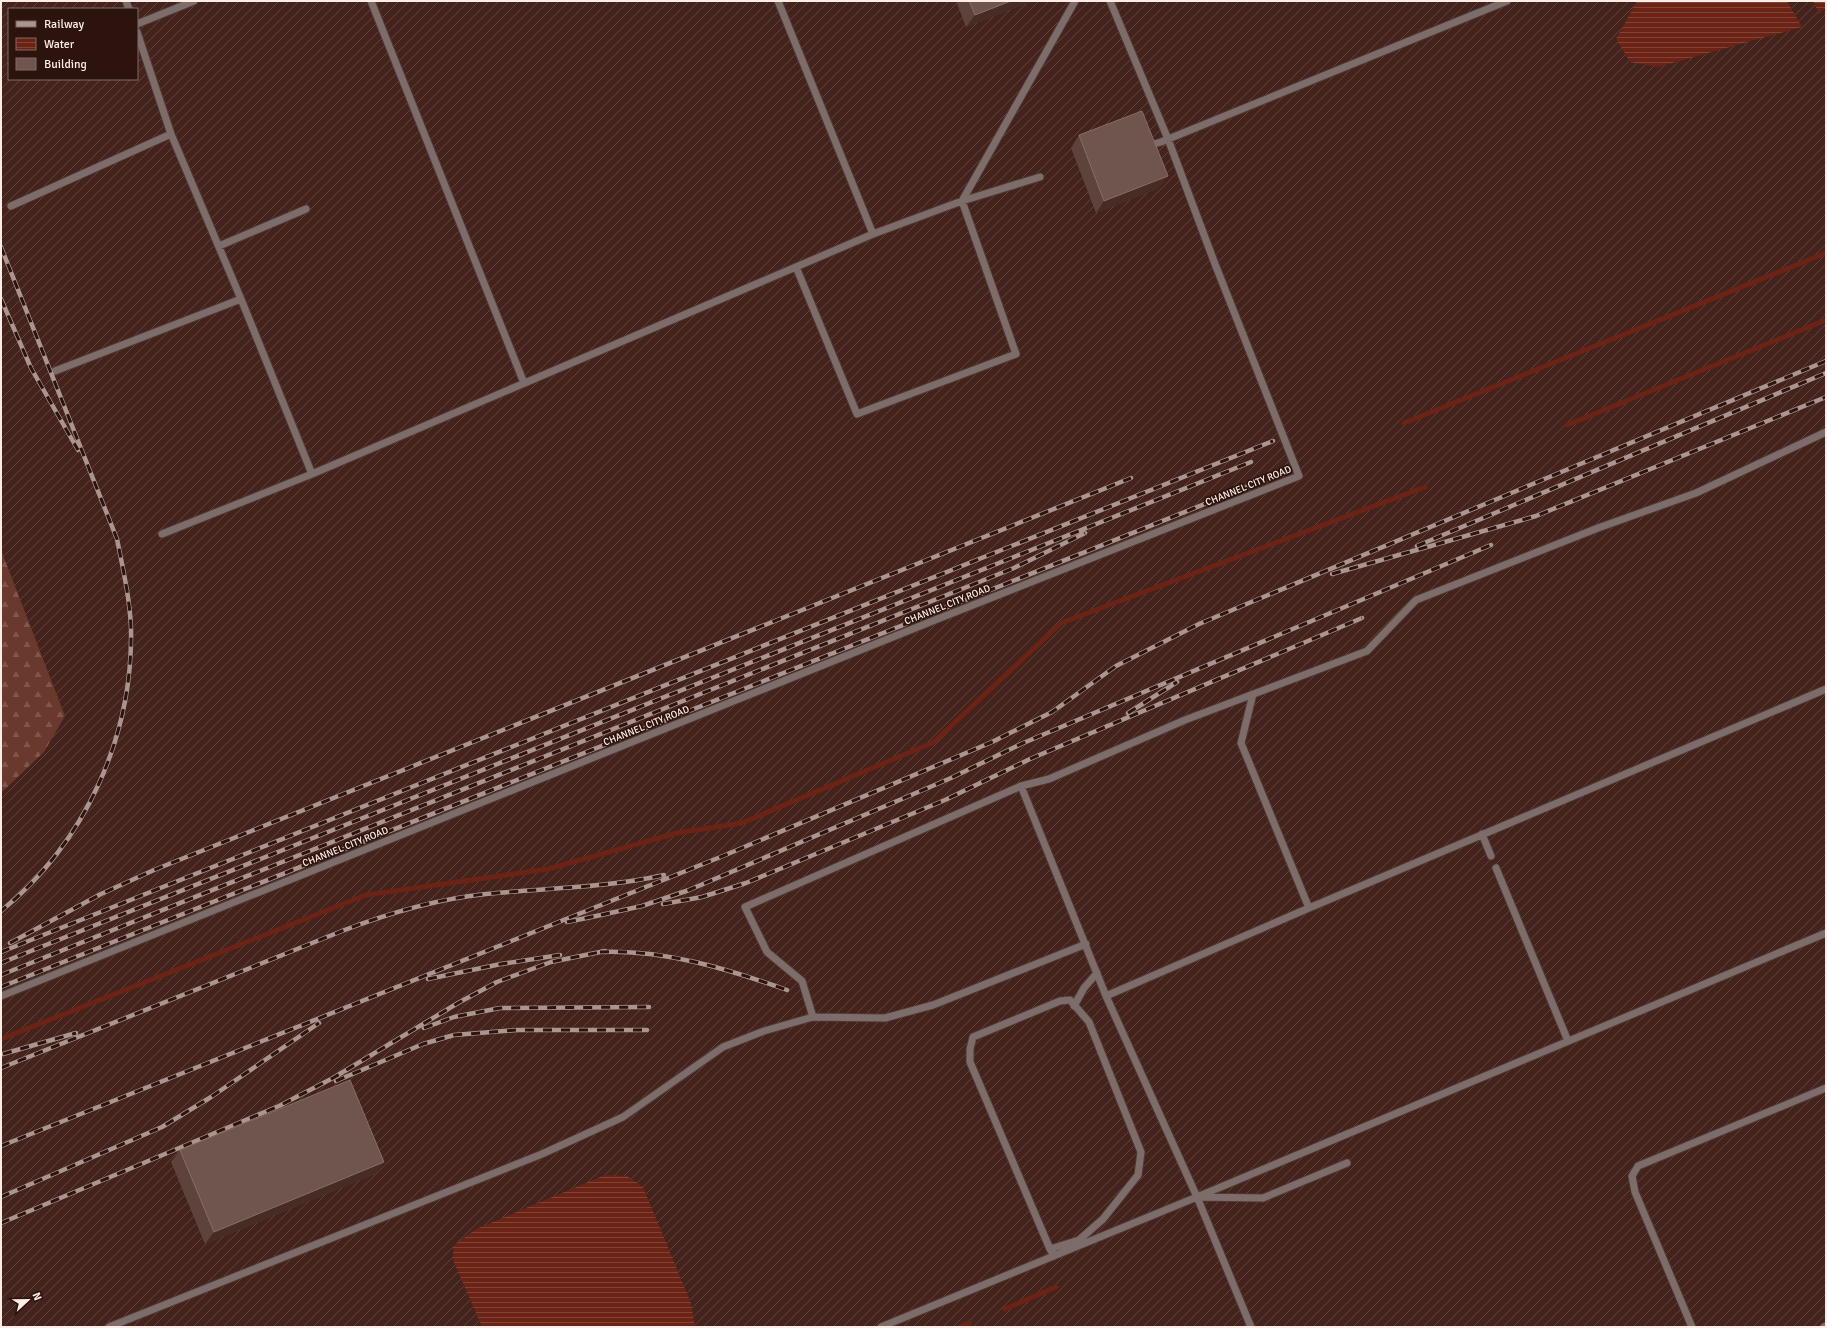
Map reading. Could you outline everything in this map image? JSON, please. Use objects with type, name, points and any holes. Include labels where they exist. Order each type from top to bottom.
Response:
[{"type":"lane","points":[[138,24],[194,1]]},
{"type":"lane","points":[[372,1],[524,383]]},
{"type":"lane","points":[[778,1],[873,234]]},
{"type":"lane","points":[[796,267],[857,414],[1016,354],[962,201],[1075,1]]},
{"type":"lane","points":[[1110,1],[1168,139]]},
{"type":"lane","points":[[1147,146],[1168,139],[1507,1]]},
{"type":"lane","points":[[138,35],[171,134],[241,299],[312,474]]},
{"type":"lane","points":[[11,206],[171,134]]},
{"type":"lane","name":"CHANNEL CITY ROAD","points":[[1,996],[935,620],[1299,476],[1215,264],[1168,139]]},
{"type":"lane","points":[[162,534],[312,474],[873,234],[962,201],[1040,178]]},
{"type":"lane","points":[[219,246],[306,209]]},
{"type":"lane","points":[[55,371],[241,299]]},
{"type":"lane","points":[[813,1017],[802,981],[768,952],[745,907],[1021,786],[1050,780],[1185,720],[1367,651],[1416,600],[1598,528],[1696,493],[1826,432]]},
{"type":"lane","points":[[1106,996],[1482,834],[1826,690]]},
{"type":"lane","points":[[1253,694],[1241,743],[1309,908]]},
{"type":"lane","points":[[1021,786],[1106,996],[1197,1197],[1252,1327]]},
{"type":"lane","points":[[1482,834],[1491,856]]},
{"type":"lane","points":[[1496,868],[1568,1041]]},
{"type":"lane","points":[[881,1327],[1197,1197],[1826,933]]},
{"type":"lane","points":[[109,1327],[542,1154],[623,1117],[723,1047],[764,1031],[813,1017],[885,1018],[934,1005],[1086,944]]},
{"type":"lane","points":[[1074,1006],[1084,988],[1097,973]]},
{"type":"lane","points":[[1050,1249],[1080,1240],[1103,1218],[1138,1175],[1141,1152],[1089,1022],[1070,1000],[1060,1001],[973,1037],[970,1049],[970,1062],[1050,1249],[1054,1256]]},
{"type":"lane","points":[[1692,1327],[1635,1192],[1632,1176],[1638,1166],[1826,1088]]},
{"type":"lane","points":[[1197,1197],[1263,1198],[1347,1163]]},
{"type":"shaded area","points":[[1,1],[1826,1],[1826,1327],[1,1327]]},
{"type":"green space","points":[[1,550],[65,716],[44,752],[1,793]]},
{"type":"water","points":[[1637,1],[1787,1],[1802,27],[1658,67],[1630,62],[1616,39]]},
{"type":"water","points":[[1813,1],[1826,1],[1826,8],[1819,13]]},
{"type":"water","points":[[605,1175],[627,1176],[643,1187],[691,1303],[695,1327],[482,1327],[453,1260],[453,1246],[476,1229]]},
{"type":"building","points":[[969,1],[1011,1],[975,15]]},
{"type":"building","points":[[1142,111],[1168,176],[1104,201],[1079,135]]},
{"type":"building","points":[[350,1080],[384,1162],[214,1232],[180,1150]]},
{"type":"waterway","points":[[1404,423],[1826,253]]},
{"type":"waterway","points":[[1567,425],[1826,320]]},
{"type":"waterway","points":[[1,1039],[366,895],[548,869],[677,833],[742,823],[934,742],[1061,623],[1425,487]]},
{"type":"waterway","points":[[1005,1309],[1056,1287]]},
{"type":"waterway","points":[[960,1327],[969,1323]]},
{"type":"railway","points":[[1,247],[117,539],[128,595],[131,629],[129,669],[123,709],[113,748],[98,785],[80,820],[57,853],[31,884],[1,911]]},
{"type":"railway","points":[[1,299],[31,368],[78,450]]},
{"type":"railway","points":[[1,1146],[723,856],[992,742],[1052,712],[1116,666],[1199,624],[1826,361]]},
{"type":"railway","points":[[1417,546],[1826,373]]},
{"type":"railway","points":[[1332,574],[1536,516],[1826,397]]},
{"type":"railway","points":[[1,952],[1273,441]]},
{"type":"railway","points":[[1,963],[1251,462]]},
{"type":"railway","points":[[10,943],[101,894],[154,870],[1131,478]]},
{"type":"railway","points":[[1,987],[1252,485]]},
{"type":"railway","points":[[1,975],[1014,568],[1085,533]]},
{"type":"railway","points":[[601,915],[642,906],[689,890],[951,778],[1021,744],[1491,545]]},
{"type":"railway","points":[[663,904],[702,897],[746,883],[945,800],[1030,759],[1362,618]]},
{"type":"railway","points":[[1128,713],[1177,682]]},
{"type":"railway","points":[[1,1068],[377,918],[431,903],[467,896],[620,883],[664,875]]},
{"type":"railway","points":[[567,922],[606,914]]},
{"type":"railway","points":[[1,1223],[279,1106],[333,1078],[458,1003],[497,982],[551,962],[605,951]]},
{"type":"railway","points":[[600,952],[624,952],[671,957],[719,968],[787,990]]},
{"type":"railway","points":[[428,979],[501,964],[560,955]]},
{"type":"railway","points":[[424,1028],[454,1017],[500,1008],[649,1007]]},
{"type":"railway","points":[[1,1197],[162,1127],[211,1097],[319,1023]]},
{"type":"railway","points":[[336,1081],[423,1044],[454,1035],[517,1030],[647,1030]]},
{"type":"railway","points":[[3,1054],[76,1033]]}]
